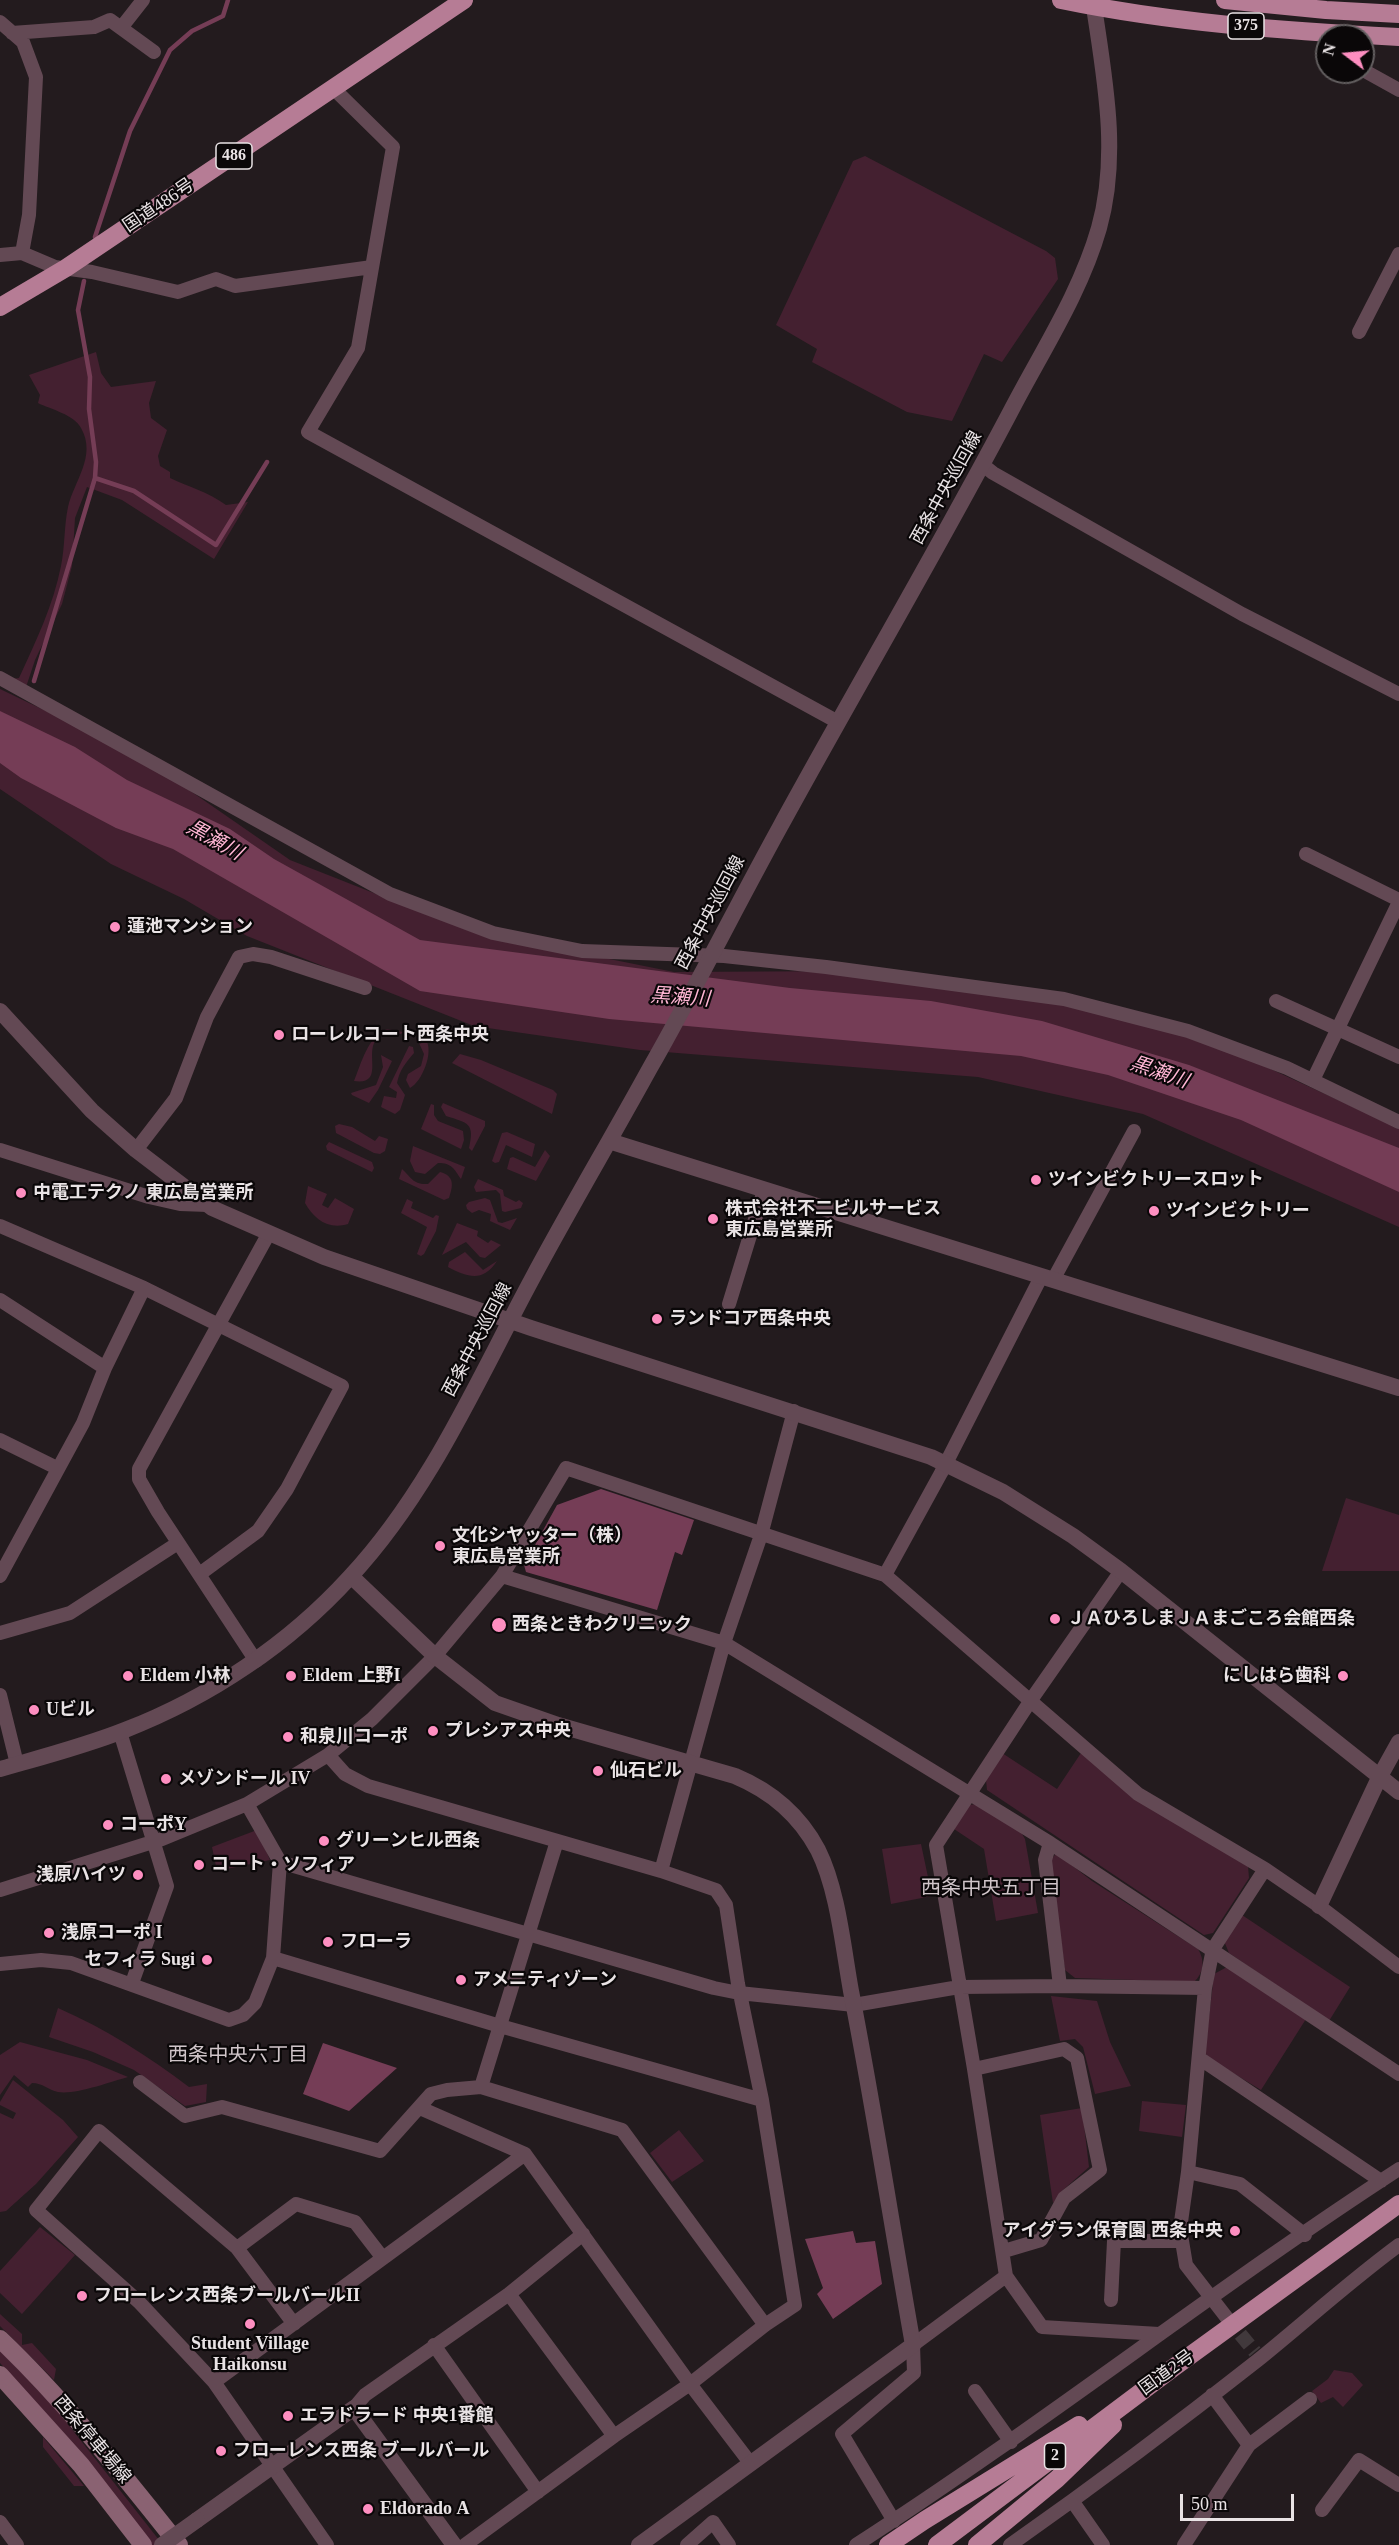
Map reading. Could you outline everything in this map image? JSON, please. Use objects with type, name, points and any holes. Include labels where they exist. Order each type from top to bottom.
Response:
[{"type":"highway","name":"国道486号","points":[[0,308],[66,268],[464,0]]},
{"type":"highway","name":"375","points":[[1061,0],[1094,3],[1186,20],[1315,32]]},
{"type":"highway","name":"375","points":[[1225,0],[1355,6],[1399,14]]},
{"type":"highway","name":"375","points":[[1375,36],[1399,37]]},
{"type":"highway","name":"国道2号","points":[[937,2545],[1173,2368],[1399,2204]]},
{"type":"highway","points":[[888,2545],[1173,2368]]},
{"type":"highway","points":[[977,2545],[1057,2479],[1173,2368]]},
{"type":"main road","name":"西条停車場線","points":[[0,2339],[29,2366],[92,2438],[179,2545]]},
{"type":"main road","name":"西条停車場線","points":[[0,2375],[81,2465],[143,2545]]},
{"type":"street","points":[[121,28],[143,0]]},
{"type":"street","name":"西条中央巡回線","points":[[0,1769],[120,1732],[213,1688],[256,1661],[300,1626],[351,1576],[394,1523],[445,1444],[838,722],[983,465],[1087,266],[1102,218],[1110,165],[1110,130],[1094,3]]},
{"type":"street","points":[[12,33],[94,27],[110,20],[154,52]]},
{"type":"street","points":[[0,22],[23,42],[36,77],[29,215],[22,254]]},
{"type":"street","points":[[1375,77],[1399,90]]},
{"type":"street","points":[[334,89],[393,147],[358,348],[308,432],[838,722]]},
{"type":"street","points":[[0,255],[22,254],[55,267],[178,292],[216,279],[236,286],[372,267]]},
{"type":"street","points":[[1359,332],[1399,254]]},
{"type":"street","points":[[983,465],[993,473],[1242,614],[1399,694]]},
{"type":"street","points":[[0,678],[390,894],[493,933],[582,951],[710,955],[826,967],[1064,999],[1174,1026],[1287,1068],[1399,1122]]},
{"type":"street","points":[[1306,854],[1399,901],[1313,1080]]},
{"type":"street","points":[[136,1150],[176,1098],[207,1017],[239,957],[253,954],[271,957],[365,987]]},
{"type":"street","points":[[1276,1001],[1399,1057]]},
{"type":"street","points":[[0,1011],[92,1111],[136,1150],[208,1205],[324,1257],[510,1321],[931,1457],[1003,1492],[1073,1536],[1121,1571],[1399,1792]]},
{"type":"street","points":[[885,1575],[1047,1279],[1134,1131]]},
{"type":"street","points":[[609,1141],[1399,1388]]},
{"type":"street","points":[[0,1150],[149,1197],[180,1204],[208,1205]]},
{"type":"street","points":[[729,1304],[764,1190]]},
{"type":"street","points":[[0,1226],[144,1288],[342,1386],[286,1490],[258,1531],[201,1573]]},
{"type":"street","points":[[256,1661],[201,1573],[178,1543],[139,1479],[138,1469],[269,1233]]},
{"type":"street","points":[[0,1576],[83,1423],[105,1368],[144,1288]]},
{"type":"street","points":[[0,1300],[105,1368]]},
{"type":"street","points":[[662,1871],[693,1764],[724,1643],[761,1535],[794,1411]]},
{"type":"street","points":[[0,1440],[57,1468]]},
{"type":"street","points":[[0,1890],[156,1842],[247,1804],[328,1755],[372,1719],[435,1656],[502,1576],[566,1468],[885,1575],[1138,1794],[1265,1869],[1399,1966]]},
{"type":"street","points":[[0,1633],[70,1614],[178,1543]]},
{"type":"street","points":[[1121,1571],[1031,1700],[936,1845],[1004,2251],[1006,2276],[1042,2326],[1159,2334]]},
{"type":"street","points":[[351,1576],[435,1656],[483,1695],[508,1709],[754,1784],[788,1809],[819,1852],[830,1883],[854,2005],[913,2345],[914,2373],[842,2434],[894,2521]]},
{"type":"street","points":[[502,1576],[724,1643],[1050,1843],[1399,2074]]},
{"type":"street","points":[[0,1695],[17,1764]]},
{"type":"street","points":[[120,1732],[156,1842],[167,1886],[132,1983]]},
{"type":"street","points":[[1319,1906],[1379,1778],[1399,1742]]},
{"type":"street","points":[[328,1755],[345,1774],[368,1786],[662,1871],[716,1890],[726,1905],[740,1993],[762,2100],[795,2305],[765,2325],[690,2384],[614,2436],[465,2545]]},
{"type":"street","points":[[0,1964],[56,1960],[93,1969],[229,2020],[243,2015],[255,2003],[273,1958],[280,1862],[247,1804]]},
{"type":"street","points":[[482,2087],[557,1841]]},
{"type":"street","points":[[1050,1843],[1046,1860],[1060,1986]]},
{"type":"street","points":[[280,1862],[714,1988],[740,1993],[854,2005],[959,1987],[1205,1988]]},
{"type":"street","points":[[1227,2318],[1186,2265],[1180,2229],[1188,2172],[1205,1988],[1213,1949],[1265,1869]]},
{"type":"street","points":[[273,1958],[500,2026],[762,2100]]},
{"type":"street","points":[[974,2069],[1064,2049],[1077,2058],[1100,2170],[1064,2198],[1041,2240],[1004,2251]]},
{"type":"street","points":[[1199,2058],[1381,2181]]},
{"type":"street","points":[[140,2082],[185,2116],[222,2107],[380,2151],[431,2094],[447,2090],[482,2087],[622,2130],[765,2325]]},
{"type":"street","points":[[420,2108],[525,2154],[690,2384],[751,2464]]},
{"type":"street","points":[[294,2324],[237,2248],[99,2131],[36,2210],[139,2302],[214,2382],[327,2545]]},
{"type":"street","points":[[214,2382],[525,2154]]},
{"type":"street","points":[[856,2545],[1011,2442],[1159,2334],[1399,2169]]},
{"type":"street","points":[[1188,2172],[1240,2184],[1305,2235]]},
{"type":"street","points":[[237,2248],[296,2204],[355,2222],[382,2257]]},
{"type":"street","points":[[162,2545],[354,2408],[365,2395],[434,2345],[509,2294],[583,2234]]},
{"type":"street","points":[[1111,2300],[1114,2241],[1182,2241]]},
{"type":"street","points":[[1010,2545],[1073,2502],[1212,2395],[1257,2355],[1399,2245]]},
{"type":"street","points":[[639,2545],[1006,2276]]},
{"type":"street","points":[[509,2294],[614,2436]]},
{"type":"street","points":[[434,2345],[538,2492]]},
{"type":"street","points":[[975,2391],[1011,2442]]},
{"type":"street","points":[[1212,2395],[1249,2445]]},
{"type":"street","points":[[1184,2545],[1249,2445],[1310,2399]]},
{"type":"street","points":[[354,2408],[454,2545]]},
{"type":"street","points":[[1322,2510],[1359,2460],[1399,2485]]},
{"type":"street","points":[[1073,2502],[1103,2545]]},
{"type":"street","points":[[687,2545],[713,2522],[729,2545]]},
{"type":"street","points":[[1,2525],[16,2545]]},
{"type":"shaded area","points":[[865,156],[1046,251],[1055,258],[1058,279],[1002,362],[984,354],[952,421],[907,412],[812,362],[817,349],[776,325],[853,161]]},
{"type":"shaded area","points":[[96,352],[101,373],[111,387],[156,381],[149,403],[151,418],[167,430],[158,456],[160,466],[170,472],[170,478],[226,505],[248,502],[214,559],[122,500],[87,487],[75,518],[72,566],[62,604],[35,660],[26,687],[12,679],[19,678],[58,581],[68,507],[83,468],[87,448],[78,423],[38,403],[40,395],[29,375]]},
{"type":"shaded area","points":[[0,689],[140,756],[290,860],[470,931],[674,972],[855,971],[1023,993],[1188,1031],[1399,1128],[1399,1227],[1143,1114],[978,1077],[640,1050],[474,1026],[247,936],[184,899],[111,864],[0,789]]},
{"type":"shaded area","points":[[387,1029],[403,1032],[401,1034],[386,1032],[377,1040],[372,1052],[371,1076],[362,1081],[354,1081],[370,1044]]},
{"type":"shaded area","points":[[418,1037],[426,1040],[428,1059],[419,1080],[410,1088],[406,1080],[408,1074],[421,1066],[424,1054],[416,1041]]},
{"type":"shaded area","points":[[409,1046],[413,1047],[414,1053],[398,1078],[397,1083],[405,1095],[400,1110],[395,1114],[381,1107],[384,1096],[396,1098],[397,1092],[389,1087]]},
{"type":"shaded area","points":[[460,1054],[481,1060],[553,1090],[557,1094],[552,1114],[452,1063]]},
{"type":"shaded area","points":[[381,1055],[392,1061],[369,1103],[351,1093],[376,1085],[383,1067]]},
{"type":"shaded area","points":[[443,1103],[485,1121],[485,1126],[472,1151],[469,1148],[471,1133],[468,1125],[446,1116],[441,1107]]},
{"type":"shaded area","points":[[431,1104],[434,1105],[434,1115],[438,1121],[463,1131],[464,1140],[461,1149],[421,1129]]},
{"type":"shaded area","points":[[339,1124],[352,1127],[375,1141],[379,1136],[388,1139],[385,1151],[380,1154],[374,1153],[336,1133],[335,1126]]},
{"type":"shaded area","points":[[507,1132],[535,1144],[532,1157],[506,1145],[499,1162],[492,1161],[502,1133]]},
{"type":"shaded area","points":[[329,1142],[372,1162],[374,1168],[372,1172],[327,1150],[326,1146]]},
{"type":"shaded area","points":[[413,1146],[465,1167],[461,1179],[452,1167],[443,1163],[438,1163],[425,1174],[415,1172],[410,1161]]},
{"type":"shaded area","points":[[545,1150],[550,1156],[536,1181],[507,1169],[510,1158],[513,1157],[535,1167]]},
{"type":"shaded area","points":[[402,1169],[413,1180],[423,1184],[428,1184],[440,1172],[445,1174],[452,1182],[449,1198],[444,1200],[399,1179]]},
{"type":"shaded area","points":[[478,1179],[503,1190],[504,1196],[516,1202],[519,1200],[523,1203],[521,1208],[502,1211],[500,1194],[496,1190],[476,1192],[474,1187]]},
{"type":"shaded area","points":[[308,1186],[327,1194],[322,1205],[328,1208],[335,1198],[354,1209],[348,1224],[334,1226],[317,1218],[305,1203]]},
{"type":"shaded area","points":[[485,1198],[490,1200],[498,1222],[502,1223],[517,1218],[510,1230],[490,1221],[491,1214],[479,1210],[472,1213],[467,1209],[466,1205],[469,1202]]},
{"type":"shaded area","points":[[407,1199],[413,1202],[411,1208],[433,1218],[436,1215],[439,1216],[436,1231],[421,1256],[417,1254],[427,1227],[401,1213]]},
{"type":"shaded area","points":[[457,1223],[478,1231],[477,1236],[488,1243],[491,1240],[501,1245],[485,1258],[480,1257],[466,1242],[442,1255]]},
{"type":"shaded area","points":[[465,1252],[483,1270],[497,1261],[492,1268],[475,1276],[463,1274],[448,1267],[449,1262]]},
{"type":"shaded area","points":[[1346,1498],[1399,1515],[1399,1571],[1322,1571]]},
{"type":"shaded area","points":[[1002,1753],[1057,1789],[1081,1753],[1248,1866],[1249,1878],[1213,1933],[1204,1935],[987,1790],[986,1780]]},
{"type":"shaded area","points":[[977,1804],[1021,1832],[1025,1839],[1038,1913],[996,1921],[984,1849],[954,1829],[968,1805]]},
{"type":"shaded area","points":[[257,1830],[270,1860],[217,1871],[212,1847]]},
{"type":"shaded area","points":[[921,1844],[932,1896],[891,1904],[882,1849]]},
{"type":"shaded area","points":[[1056,1853],[1092,1881],[1198,1949],[1202,1958],[1202,1966],[1200,1975],[1194,1982],[1075,1978],[1065,1970],[1050,1862]]},
{"type":"shaded area","points":[[1242,1915],[1350,1987],[1329,2021],[1229,1953],[1224,1941]]},
{"type":"shaded area","points":[[1227,1967],[1306,2019],[1261,2090],[1208,2058],[1205,2052],[1214,1974]]},
{"type":"shaded area","points":[[1051,1996],[1097,2001],[1110,2042],[1131,2086],[1095,2094],[1083,2047],[1075,2039],[1060,2041]]},
{"type":"shaded area","points":[[58,2008],[126,2044],[189,2087],[207,2084],[206,2102],[185,2106],[134,2070],[93,2052],[49,2037]]},
{"type":"shaded area","points":[[20,2042],[87,2060],[128,2077],[93,2088],[74,2092],[58,2092],[36,2083],[28,2087],[14,2075],[0,2095],[0,2055]]},
{"type":"shaded area","points":[[13,2080],[63,2120],[78,2137],[36,2184],[6,2211],[0,2212],[0,2113],[13,2119],[16,2113],[0,2105],[0,2102]]},
{"type":"shaded area","points":[[1142,2101],[1186,2105],[1182,2137],[1139,2131]]},
{"type":"shaded area","points":[[1082,2108],[1089,2167],[1063,2190],[1053,2203],[1040,2115]]},
{"type":"shaded area","points":[[679,2130],[704,2161],[672,2182],[650,2153]]},
{"type":"shaded area","points":[[40,2227],[75,2255],[22,2314],[0,2293],[0,2271]]},
{"type":"shaded area","points":[[0,2314],[22,2334],[22,2345],[32,2343],[56,2369],[54,2380],[0,2326]]},
{"type":"shaded area","points":[[0,2350],[56,2409],[163,2545],[152,2545],[77,2448],[0,2363]]},
{"type":"shaded area","points":[[1334,2370],[1352,2373],[1363,2385],[1343,2407],[1333,2397],[1321,2403],[1312,2391],[1328,2379]]},
{"type":"shaded area","points":[[43,2437],[84,2486],[74,2486],[43,2447]]},
{"type":"water","name":"黒瀬川","points":[[0,711],[75,747],[127,780],[230,829],[274,859],[420,940],[790,988],[931,1001],[1042,1021],[1189,1065],[1399,1148],[1399,1192],[1241,1120],[1108,1075],[1021,1056],[609,1019],[420,991],[173,849],[116,828],[21,778],[0,763]]},
{"type":"water","points":[[601,1489],[694,1520],[682,1555],[675,1552],[657,1610],[526,1572],[524,1565],[557,1505]]},
{"type":"water","points":[[323,2043],[397,2068],[349,2111],[303,2094]]},
{"type":"water","points":[[853,2231],[856,2243],[875,2241],[882,2284],[833,2319],[817,2294],[823,2288],[805,2239]]},
{"type":"waterway","points":[[95,237],[130,131],[170,50],[192,31],[223,16],[228,0]]},
{"type":"waterway","points":[[34,681],[95,478],[96,462],[89,409],[90,377],[78,310],[84,281]]},
{"type":"waterway","points":[[95,478],[134,491],[216,545],[267,462]]},
{"type":"tunnel","points":[[1227,2318],[1255,2352]]},
{"type":"place","name":"蓮池マンション","points":[[115,927]]},
{"type":"place","name":"ローレルコート西条中央","points":[[279,1035]]},
{"type":"place","name":"ツインビクトリースロット","points":[[1036,1180]]},
{"type":"place","name":"中電工テクノ 東広島営業所","points":[[21,1193]]},
{"type":"place","name":"ツインビクトリー","points":[[1154,1211]]},
{"type":"place","name":"株式会社不二ビルサービス 東広島営業所","points":[[713,1219]]},
{"type":"place","name":"ランドコア西条中央","points":[[657,1319]]},
{"type":"place","name":"文化シヤッター（株） 東広島営業所","points":[[440,1546]]},
{"type":"place","name":"ＪＡひろしまＪＡまごころ会館西条","points":[[1055,1619]]},
{"type":"place","name":"西条ときわクリニック","points":[[499,1625]]},
{"type":"place","name":"Eldem 小林","points":[[128,1676]]},
{"type":"place","name":"Eldem 上野I","points":[[291,1676]]},
{"type":"place","name":"にしはら歯科","points":[[1343,1676]]},
{"type":"place","name":"Uビル","points":[[34,1710]]},
{"type":"place","name":"プレシアス中央","points":[[433,1731]]},
{"type":"place","name":"和泉川コーポ","points":[[288,1737]]},
{"type":"place","name":"仙石ビル","points":[[598,1771]]},
{"type":"place","name":"メゾンドール IV","points":[[166,1779]]},
{"type":"place","name":"コーポY","points":[[108,1825]]},
{"type":"place","name":"グリーンヒル西条","points":[[324,1841]]},
{"type":"place","name":"コート・ソフィア","points":[[199,1865]]},
{"type":"place","name":"浅原ハイツ","points":[[138,1875]]},
{"type":"place","name":"浅原コーポ I","points":[[49,1933]]},
{"type":"place","name":"フローラ","points":[[328,1942]]},
{"type":"place","name":"セフィラ Sugi","points":[[207,1960]]},
{"type":"place","name":"アメニティゾーン","points":[[461,1980]]},
{"type":"place","name":"アイグラン保育園 西条中央","points":[[1235,2231]]},
{"type":"place","name":"フローレンス西条ブールバールII","points":[[82,2296]]},
{"type":"place","name":"Student Village Haikonsu","points":[[250,2324]]},
{"type":"place","name":"エラドラード 中央1番館","points":[[288,2416]]},
{"type":"place","name":"フローレンス西条 ブールバール","points":[[221,2451]]},
{"type":"place","name":"Eldorado A","points":[[368,2509]]},
{"type":"district","name":"西条中央五丁目","points":[[991,1889]]},
{"type":"district","name":"西条中央六丁目","points":[[238,2056]]}]
